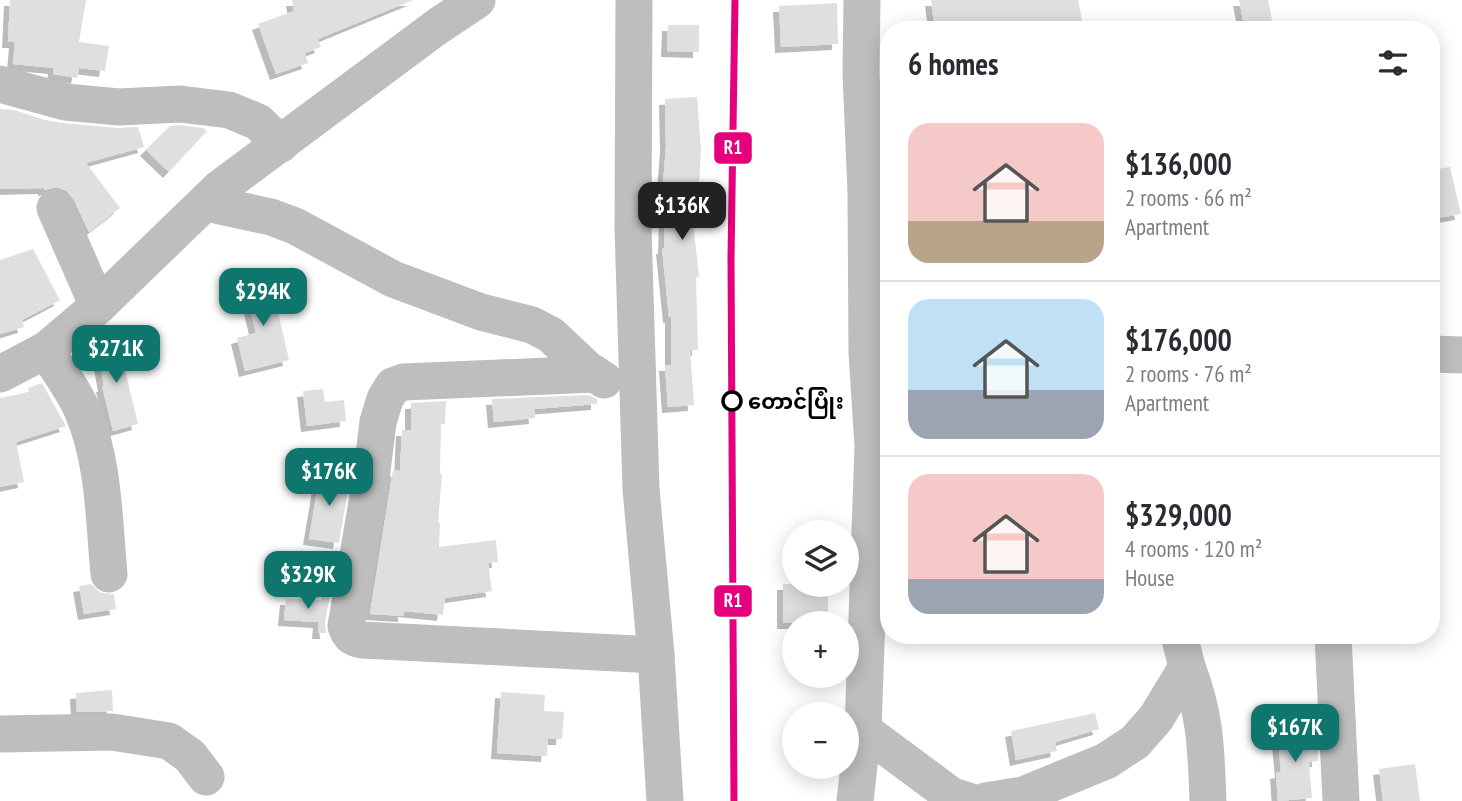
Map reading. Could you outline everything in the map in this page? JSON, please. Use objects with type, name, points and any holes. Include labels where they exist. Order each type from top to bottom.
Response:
[{"type":"street","points":[[0,374],[46,351],[98,306],[220,188],[477,0]]},
{"type":"street","points":[[635,0],[633,228],[641,489],[656,655],[665,801]]},
{"type":"street","points":[[862,0],[875,74],[878,246],[867,353],[880,438]]},
{"type":"street","points":[[0,84],[65,102],[120,107],[180,104],[229,110],[258,122],[281,144]]},
{"type":"street","points":[[206,203],[271,217],[295,226],[393,279],[481,312],[532,325],[551,335],[638,407]]},
{"type":"street","points":[[55,208],[98,306]]},
{"type":"street","points":[[46,351],[82,409],[92,438],[99,474],[109,574]]},
{"type":"street","points":[[1440,354],[1462,355]]},
{"type":"street","points":[[595,374],[404,382],[393,386],[385,398],[378,422],[346,626],[348,633],[362,640],[656,655]]},
{"type":"street","points":[[855,801],[863,730],[880,460]]},
{"type":"street","points":[[1333,644],[1341,801]]},
{"type":"street","points":[[985,801],[1023,795],[1106,761],[1135,741],[1156,718],[1183,651]]},
{"type":"street","points":[[1183,651],[1197,694],[1206,736],[1208,801]]},
{"type":"street","points":[[863,730],[952,796],[968,801]]},
{"type":"street","points":[[0,734],[112,732],[169,741],[190,756],[206,777]]},
{"type":"building","points":[[10,0],[86,0],[79,42],[109,46],[105,71],[79,68],[77,78],[53,74],[54,68],[13,64],[15,42],[8,42]]},
{"type":"building","points":[[292,0],[413,0],[318,39],[321,47],[305,53],[308,63],[276,74],[258,24],[294,11]]},
{"type":"building","points":[[931,0],[1078,0],[1082,21],[934,21]]},
{"type":"building","points":[[1239,0],[1268,0],[1272,21],[1243,21]]},
{"type":"building","points":[[837,3],[838,44],[781,47],[779,6]]},
{"type":"building","points":[[668,25],[699,25],[699,52],[667,51]]},
{"type":"building","points":[[697,97],[701,151],[697,220],[693,220],[699,277],[696,277],[698,350],[690,350],[694,405],[668,407],[665,365],[671,365],[671,317],[662,248],[666,185],[663,184],[666,146],[665,99]]},
{"type":"building","points":[[0,109],[63,123],[117,128],[138,127],[144,147],[86,163],[120,208],[89,232],[67,191],[57,187],[44,190],[0,189]]},
{"type":"building","points":[[179,125],[207,131],[169,172],[146,150],[170,126]]},
{"type":"building","points":[[1450,167],[1461,214],[1440,218],[1440,169]]},
{"type":"building","points":[[33,249],[60,300],[22,320],[24,327],[0,334],[0,260]]},
{"type":"building","points":[[270,277],[289,360],[245,371],[237,338],[256,333],[244,283]]},
{"type":"building","points":[[117,336],[138,424],[113,431],[102,386],[96,340]]},
{"type":"building","points":[[42,383],[66,426],[16,442],[24,482],[0,487],[0,398],[29,392],[28,388]]},
{"type":"building","points":[[323,389],[325,402],[344,400],[346,421],[307,426],[303,391]]},
{"type":"building","points":[[589,395],[597,399],[597,404],[534,409],[535,418],[494,422],[492,399]]},
{"type":"building","points":[[446,401],[445,424],[441,424],[439,547],[496,540],[498,562],[488,563],[492,591],[445,598],[443,615],[404,611],[404,616],[370,614],[393,470],[400,471],[402,430],[411,430],[411,403]]},
{"type":"building","points":[[320,474],[350,478],[339,543],[309,539]]},
{"type":"building","points":[[91,584],[101,593],[114,594],[116,609],[84,614],[79,586]]},
{"type":"building","points":[[322,595],[330,595],[325,622],[326,633],[318,633],[319,622],[284,620],[286,599],[321,600]]},
{"type":"building","points":[[783,597],[828,597],[828,611],[783,611]]},
{"type":"building","points":[[112,690],[113,711],[77,712],[76,693]]},
{"type":"building","points":[[501,692],[545,695],[544,711],[564,712],[562,739],[548,739],[547,756],[497,753]]},
{"type":"building","points":[[1095,713],[1099,729],[1055,742],[1057,751],[1016,760],[1011,731]]},
{"type":"building","points":[[1297,726],[1299,737],[1317,735],[1318,761],[1309,762],[1312,798],[1278,801],[1276,773],[1281,772],[1277,729]]},
{"type":"building","points":[[1415,764],[1420,801],[1383,801],[1379,769]]},
{"type":"transit line","name":"R1","points":[[734,801],[731,258],[735,0]]},
{"type":"place","name":"တောင်ပြုံး","points":[[732,401]]}]
